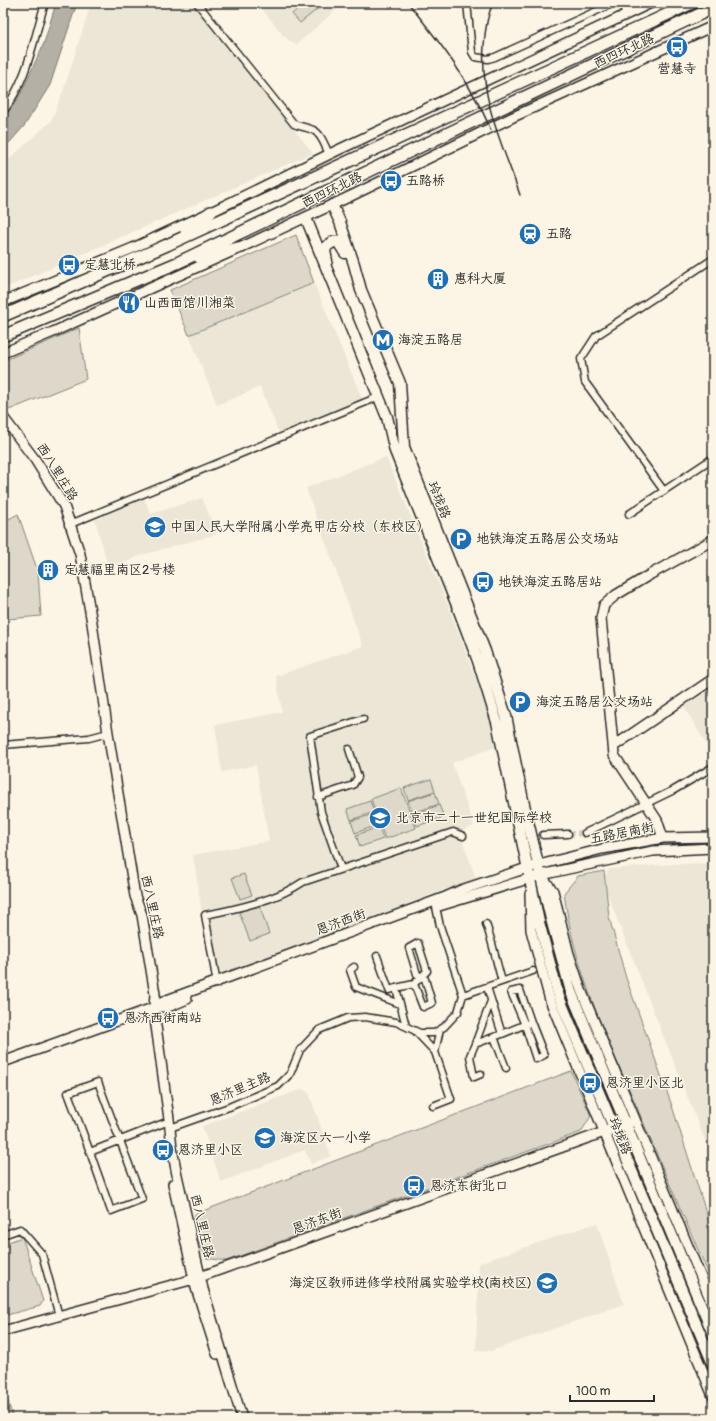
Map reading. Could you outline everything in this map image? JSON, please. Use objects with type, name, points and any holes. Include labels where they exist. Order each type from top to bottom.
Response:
[{"type":"highway","name":"西四环北路","points":[[3,316],[167,245],[692,3]]},
{"type":"highway","name":"西四环北路","points":[[3,336],[177,263],[466,124],[713,8]]},
{"type":"highway","points":[[167,245],[211,212]]},
{"type":"highway","points":[[177,263],[242,247]]},
{"type":"main road","name":"玲珑路","points":[[332,205],[361,290],[400,382],[404,448],[485,651],[506,716],[523,800],[551,919],[571,992],[630,1122],[713,1334]]},
{"type":"main road","name":"玲珑路","points":[[306,218],[387,417],[395,451],[478,661],[497,722],[539,922],[559,996],[669,1255],[713,1364]]},
{"type":"main road","points":[[330,276],[325,251],[327,246],[333,242],[338,242],[341,245],[361,290]]},
{"type":"street","points":[[3,112],[11,101],[25,74],[45,3]]},
{"type":"street","points":[[197,3],[294,124],[318,133],[329,154]]},
{"type":"street","points":[[467,3],[472,52],[475,57],[488,59],[614,3]]},
{"type":"street","points":[[622,3],[626,15]]},
{"type":"street","points":[[3,302],[132,248],[211,212],[329,154],[651,3]]},
{"type":"street","name":"西四环北路","points":[[3,353],[306,218],[513,117],[713,26]]},
{"type":"street","points":[[664,491],[585,382],[581,359],[596,336],[713,259]]},
{"type":"street","points":[[69,525],[378,397]]},
{"type":"street","name":"西八里庄路","points":[[3,416],[36,461],[64,506],[84,570],[106,733],[135,896],[142,914],[155,994],[152,1008],[167,1126],[197,1277],[236,1418]]},
{"type":"street","name":"西八里庄路","points":[[3,426],[40,474],[69,525]]},
{"type":"street","points":[[629,514],[713,458]]},
{"type":"street","points":[[663,838],[657,820],[647,803],[614,755],[601,618],[604,605],[616,595],[713,540]]},
{"type":"street","points":[[614,746],[713,679]]},
{"type":"street","points":[[341,869],[321,812],[310,736],[363,718]]},
{"type":"street","points":[[3,745],[89,738],[106,733]]},
{"type":"street","points":[[318,797],[353,785],[358,777],[349,749]]},
{"type":"street","points":[[585,833],[674,790],[713,767]]},
{"type":"street","points":[[217,984],[206,915],[239,909],[294,889],[303,882],[453,832],[463,836]]},
{"type":"street","points":[[543,835],[568,834]]},
{"type":"street","name":"五路居南街","points":[[540,870],[602,849],[663,838],[713,837]]},
{"type":"street","name":"五路居南街","points":[[540,870],[653,851],[713,848]]},
{"type":"street","name":"恩济西街","points":[[3,1062],[152,1008],[168,1007],[217,984],[456,892],[540,870]]},
{"type":"street","name":"恩济西街","points":[[217,984],[528,873]]},
{"type":"street","name":"玲珑路","points":[[528,873],[531,930],[550,1000],[713,1396]]},
{"type":"street","points":[[435,1052],[440,1029],[458,1012],[463,995],[440,926],[436,907]]},
{"type":"street","points":[[486,924],[494,947],[494,953],[502,981]]},
{"type":"street","points":[[377,956],[389,990],[414,984],[421,976],[427,971],[418,943],[409,948],[417,974],[421,976],[424,979],[432,1003],[423,1006],[414,984]]},
{"type":"street","points":[[354,967],[350,970],[356,987],[400,1004]]},
{"type":"street","points":[[463,995],[533,971]]},
{"type":"street","points":[[487,987],[502,1034]]},
{"type":"street","points":[[396,988],[406,1026]]},
{"type":"street","points":[[520,990],[531,1022],[544,1055],[536,1059],[525,1025],[511,992],[520,990]]},
{"type":"street","points":[[481,1074],[474,1077],[470,1056],[491,1001]]},
{"type":"street","name":"恩济里主路","points":[[90,1152],[121,1140],[229,1107],[278,1086],[290,1074],[300,1050],[319,1030],[348,1018],[365,1018],[396,1022],[420,1033],[434,1033],[440,1029]]},
{"type":"street","points":[[475,1044],[531,1022]]},
{"type":"street","points":[[413,1030],[435,1052],[451,1099],[433,1106]]},
{"type":"street","points":[[494,1037],[506,1068]]},
{"type":"street","points":[[98,1082],[142,1199],[111,1211],[90,1152],[68,1093],[98,1082]]},
{"type":"street","name":"玲珑路","points":[[630,1122],[713,1306]]},
{"type":"street","name":"恩济东街","points":[[3,1331],[197,1277],[251,1259],[630,1122]]},
{"type":"street","points":[[3,1235],[20,1229],[42,1254],[59,1316]]},
{"type":"street","name":"西八里庄路","points":[[197,1277],[242,1418]]},
{"type":"shaded area","points":[[56,3],[77,3],[50,85],[25,125],[3,149],[3,118],[15,103],[23,89],[44,43]]},
{"type":"shaded area","points":[[91,3],[192,3],[313,153],[3,289],[3,165],[51,121],[65,86]]},
{"type":"shaded area","points":[[270,3],[344,3],[297,44],[290,41],[283,35],[262,9]]},
{"type":"shaded area","points":[[305,3],[317,3],[320,7],[300,23],[292,14]]},
{"type":"shaded area","points":[[296,235],[314,283],[189,335],[170,290]]},
{"type":"shaded area","points":[[314,283],[363,401],[280,435],[260,387],[217,405],[189,335]]},
{"type":"shaded area","points":[[79,328],[86,379],[9,410],[3,401],[3,361]]},
{"type":"shaded area","points":[[386,457],[449,608],[484,701],[498,746],[452,763],[474,826],[459,832],[476,878],[212,977],[193,855],[269,841],[256,765],[222,772],[215,725],[282,712],[276,676],[363,646],[306,488]]},
{"type":"shaded area","name":"中国人民大学附属小学亮甲店分校（东校区）","points":[[202,498],[217,534],[142,555],[124,563],[108,566],[95,520],[144,499],[151,514]]},
{"type":"shaded area","points":[[18,514],[38,572],[41,616],[8,619],[3,583],[3,522]]},
{"type":"shaded area","points":[[713,688],[713,755],[684,707]]},
{"type":"shaded area","points":[[431,779],[435,791],[408,800],[404,788]]},
{"type":"shaded area","points":[[401,788],[416,828],[385,839],[371,799]]},
{"type":"shaded area","points":[[435,792],[439,804],[413,813],[408,801]]},
{"type":"shaded area","points":[[370,801],[374,812],[351,820],[347,809]]},
{"type":"shaded area","points":[[439,805],[444,817],[417,826],[413,815]]},
{"type":"shaded area","points":[[374,814],[378,825],[355,833],[351,821]]},
{"type":"shaded area","points":[[379,827],[383,839],[360,847],[356,835]]},
{"type":"shaded area","points":[[713,863],[713,1161],[602,881],[609,869],[674,864]]},
{"type":"shaded area","points":[[604,871],[609,917],[626,978],[672,1106],[713,1234],[713,1284],[611,1049],[591,998],[574,946],[564,893],[578,876]]},
{"type":"shaded area","points":[[244,874],[252,895],[240,899],[232,878]]},
{"type":"shaded area","points":[[259,904],[269,934],[250,941],[239,912]]},
{"type":"shaded area","points":[[571,1071],[591,1116],[581,1132],[226,1261],[206,1258],[195,1233],[195,1214]]},
{"type":"shaded area","name":"海淀区六一小学","points":[[302,1089],[309,1093],[331,1156],[311,1164],[305,1150],[221,1182],[202,1126]]},
{"type":"shaded area","name":"海淀区教师进修学校附属实验学校(南校区)","points":[[597,1223],[624,1304],[491,1351],[476,1350],[479,1263]]},
{"type":"shaded area","points":[[22,1237],[43,1301],[40,1306],[3,1316],[3,1244]]},
{"type":"shaded area","points":[[7,1398],[13,1418],[3,1418],[3,1399]]},
{"type":"tunnel","points":[[568,834],[585,833]]},
{"type":"railway","points":[[408,3],[432,33],[464,79],[491,130]]},
{"type":"railway","points":[[493,3],[488,18],[484,40],[485,85],[494,122],[520,195]]},
{"type":"place","name":"营慧寺","points":[[677,47]]},
{"type":"place","name":"五路桥","points":[[391,181]]},
{"type":"place","name":"五路","points":[[530,234]]},
{"type":"place","name":"定慧北桥","points":[[69,265]]},
{"type":"place","name":"惠科大厦","points":[[438,279]]},
{"type":"place","name":"山西面馆川湘菜","points":[[129,303]]},
{"type":"place","name":"海淀五路居","points":[[383,340]]},
{"type":"place","name":"中国人民大学附属小学亮甲店分校（东校区）","points":[[155,527]]},
{"type":"place","name":"地铁海淀五路居公交场站","points":[[461,539]]},
{"type":"place","name":"定慧福里南区2号楼","points":[[48,570]]},
{"type":"place","name":"地铁海淀五路居站","points":[[483,582]]},
{"type":"place","name":"海淀五路居公交场站","points":[[520,702]]},
{"type":"place","name":"北京市二十一世纪国际学校","points":[[380,818]]},
{"type":"place","name":"恩济西街南站","points":[[108,1018]]},
{"type":"place","name":"恩济里小区北","points":[[590,1083]]},
{"type":"place","name":"海淀区六一小学","points":[[265,1138]]},
{"type":"place","name":"恩济里小区","points":[[163,1150]]},
{"type":"place","name":"恩济东街北口","points":[[414,1186]]},
{"type":"place","name":"海淀区教师进修学校附属实验学校(南校区)","points":[[547,1283]]}]
